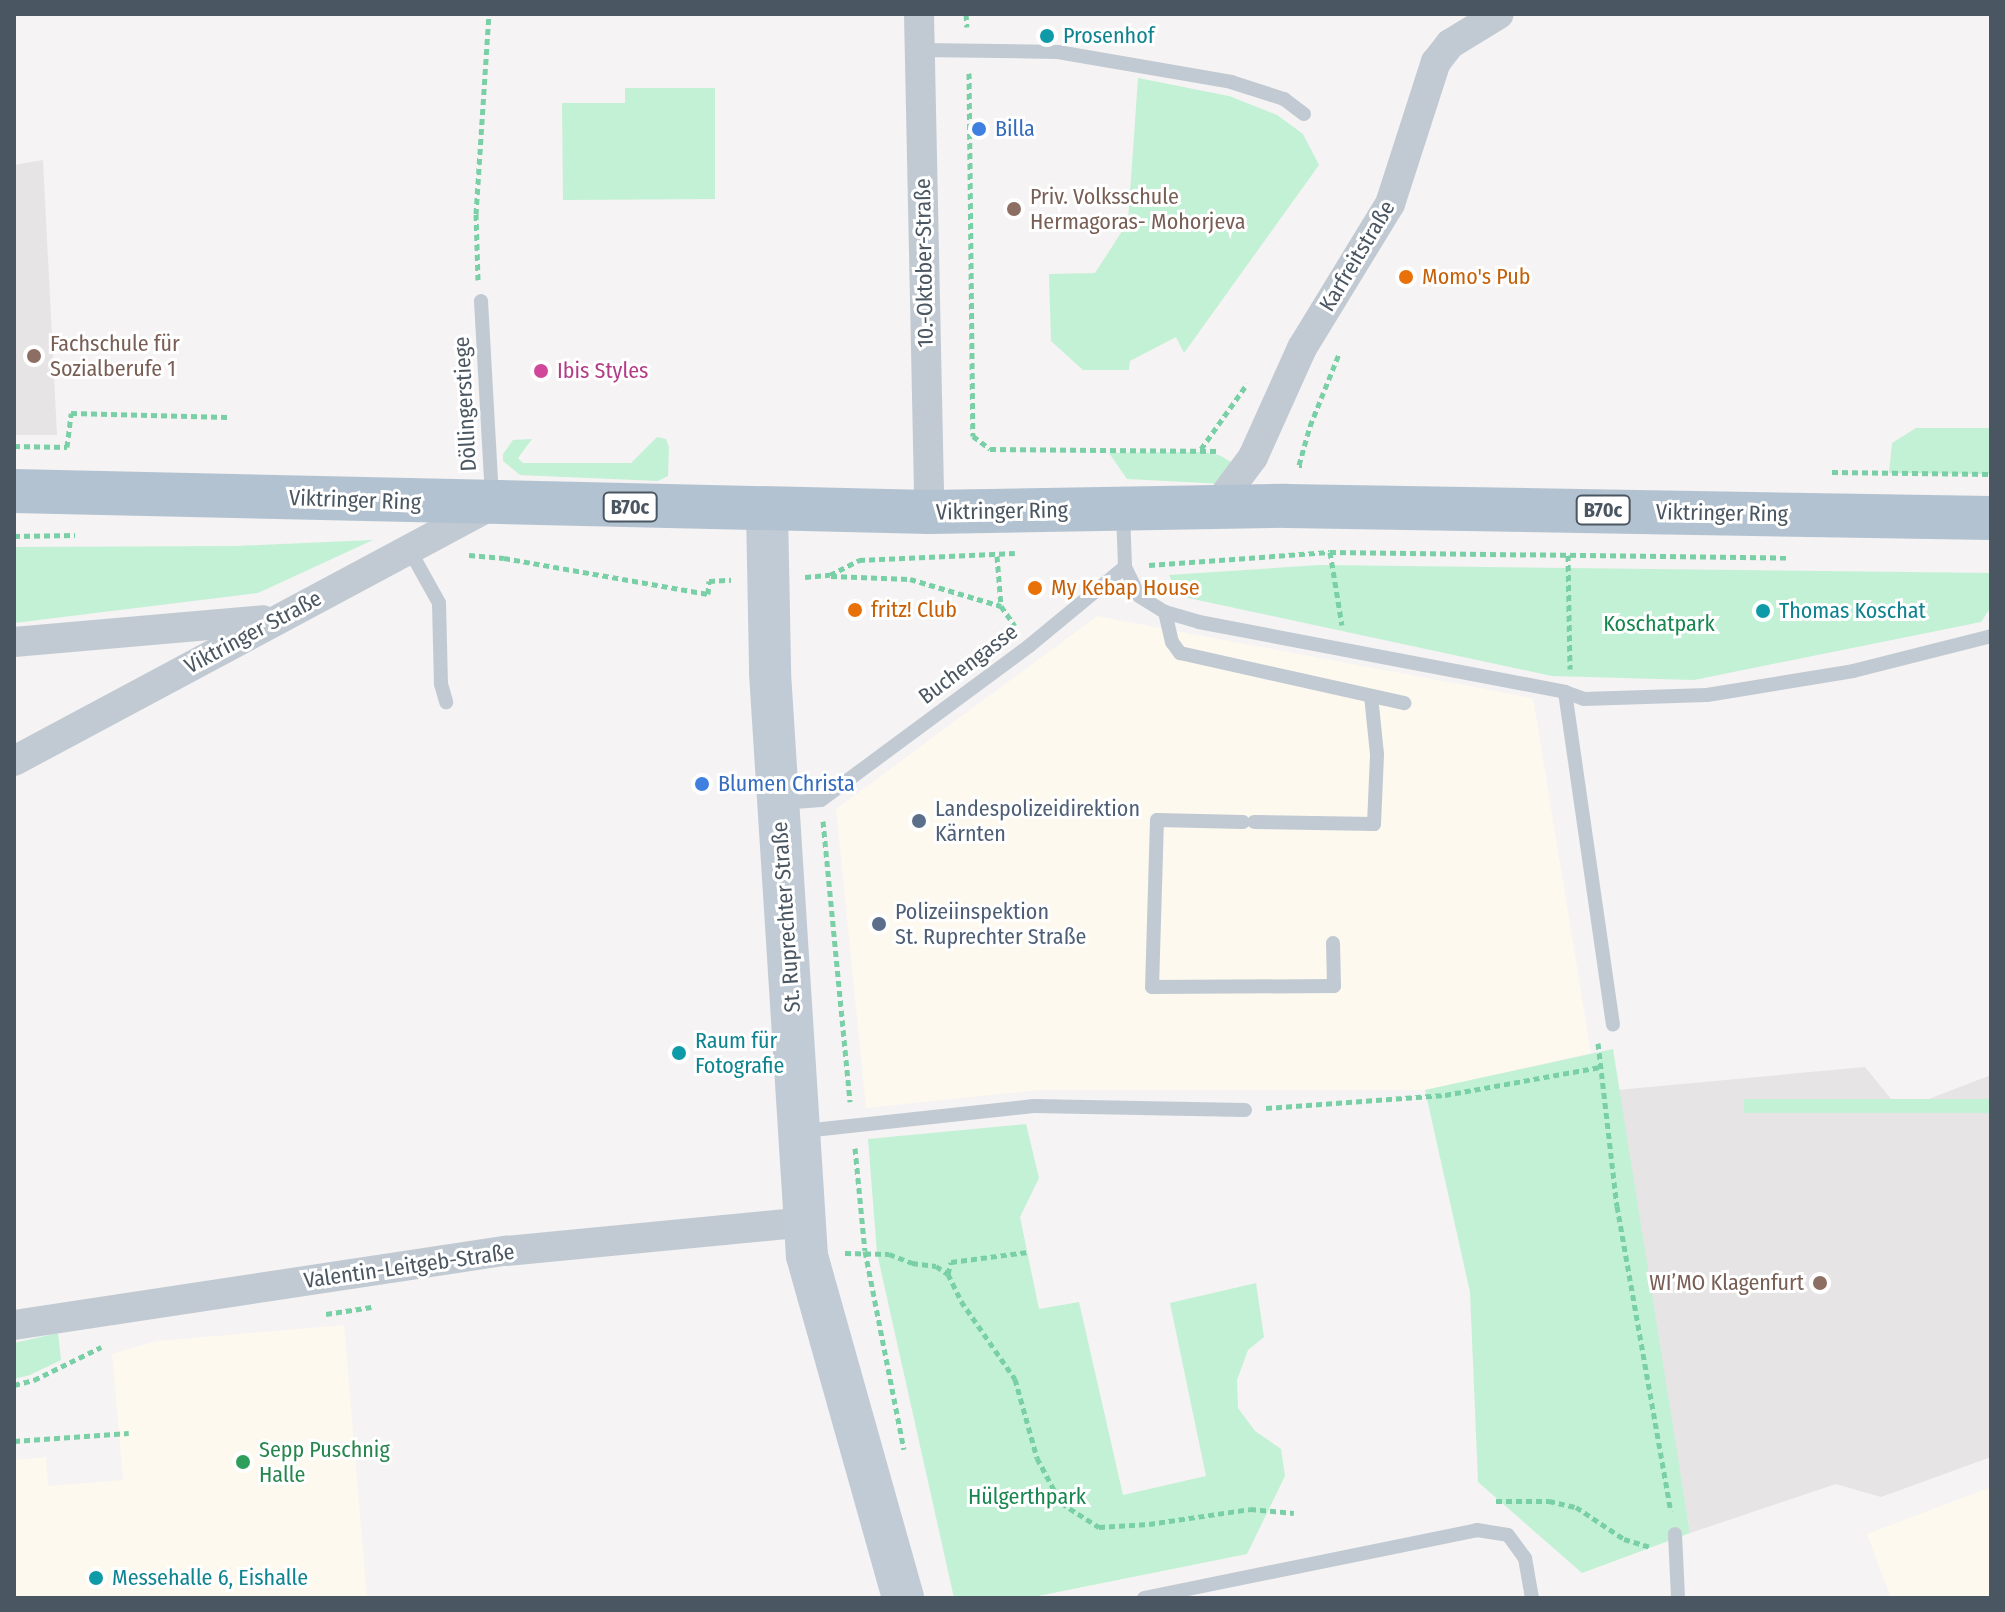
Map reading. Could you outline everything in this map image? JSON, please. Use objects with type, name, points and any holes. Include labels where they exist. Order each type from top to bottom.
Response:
[{"type":"main road","name":"Viktringer Ring","points":[[14,491],[767,510],[929,512],[1215,508],[1991,518]]},
{"type":"street","name":"10.-Oktober-Straße","points":[[919,14],[929,512]]},
{"type":"street","name":"Karfreitstraße","points":[[1215,508],[1253,457],[1302,348],[1390,204],[1436,62],[1450,44],[1499,14]]},
{"type":"street","name":"Viktringer Straße","points":[[14,761],[492,505]]},
{"type":"street","name":"St. Ruprechter Straße","points":[[767,510],[778,803],[806,1239],[903,1598]]},
{"type":"street","points":[[14,642],[278,619]]},
{"type":"street","name":"Valentin-Leitgeb-Straße","points":[[14,1325],[506,1251],[806,1239]]},
{"type":"lane","points":[[920,50],[1058,52],[1231,82],[1284,99],[1304,114]]},
{"type":"lane","name":"Döllingerstiege","points":[[481,301],[492,505]]},
{"type":"lane","points":[[1123,509],[1125,567],[1139,596],[1165,612],[1199,622],[1565,692],[1584,699],[1707,695],[1853,671],[1991,636]]},
{"type":"lane","points":[[414,546],[439,603],[441,684],[446,702]]},
{"type":"lane","name":"Buchengasse","points":[[821,800],[1029,646],[1125,567]]},
{"type":"lane","points":[[1165,612],[1172,642],[1180,653],[1404,703]]},
{"type":"lane","points":[[1565,692],[1613,1025]]},
{"type":"lane","points":[[1333,943],[1334,986],[1152,987],[1157,820],[1374,824],[1377,754],[1371,696]]},
{"type":"lane","points":[[778,803],[821,800]]},
{"type":"lane","points":[[800,1131],[1034,1106],[1245,1110]]},
{"type":"lane","points":[[1144,1598],[1477,1530],[1508,1535],[1525,1558],[1532,1598]]},
{"type":"lane","points":[[1675,1542],[1678,1598]]},
{"type":"path","points":[[475,260],[489,14]]},
{"type":"path","points":[[970,107],[973,436],[990,449],[1201,449]]},
{"type":"path","points":[[1315,465],[1299,465],[1342,347]]},
{"type":"path","points":[[14,446],[67,447],[71,413],[228,417]]},
{"type":"path","points":[[1818,472],[1991,474]]},
{"type":"path","name":"Viktringer Ring","points":[[414,546],[504,558],[708,594],[709,581],[830,575],[859,560],[997,556],[1022,552]]},
{"type":"path","points":[[1330,552],[1345,650]]},
{"type":"path","name":"Viktringer Ring","points":[[1125,567],[1330,552],[1803,558]]},
{"type":"path","points":[[1565,692],[1571,668],[1568,555]]},
{"type":"path","points":[[997,556],[1001,606],[1029,646]]},
{"type":"path","points":[[830,575],[910,579],[1001,606]]},
{"type":"path","points":[[821,800],[865,1251],[906,1456]]},
{"type":"path","points":[[1496,1501],[1549,1501],[1576,1507],[1624,1539],[1644,1547],[1675,1542],[1617,1206],[1597,1036]]},
{"type":"path","points":[[1245,1110],[1445,1095],[1600,1067]]},
{"type":"path","points":[[806,1239],[936,1266],[948,1274],[961,1301],[1015,1379],[1037,1458],[1061,1503],[1099,1527],[1149,1524],[1250,1509],[1294,1513]]},
{"type":"path","points":[[948,1274],[951,1262],[1028,1252]]},
{"type":"path","points":[[323,1315],[380,1305]]},
{"type":"path","points":[[14,1385],[34,1380],[104,1345]]},
{"type":"path","points":[[14,1441],[129,1433]]},
{"type":"shaded area","name":"Fachschule für Sozialberufe 1","points":[[43,160],[57,435],[14,435],[14,165]]},
{"type":"shaded area","points":[[1097,616],[1533,698],[1591,1053],[1425,1090],[1039,1090],[866,1108],[836,809]]},
{"type":"shaded area","name":"WI’MO Klagenfurt","points":[[1865,1067],[1900,1110],[1991,1075],[1991,1457],[1881,1497],[1836,1484],[1690,1533],[1617,1090]]},
{"type":"shaded area","name":"Sepp Puschnig Halle","points":[[344,1325],[367,1598],[14,1598],[14,1460],[46,1457],[48,1486],[123,1480],[112,1354],[157,1341]]},
{"type":"shaded area","points":[[1991,1487],[1991,1598],[1891,1598],[1867,1534]]},
{"type":"green space","points":[[1138,78],[1229,96],[1277,115],[1303,134],[1319,165],[1184,353],[1176,337],[1130,361],[1129,370],[1083,370],[1051,341],[1049,274],[1095,273],[1128,222]]},
{"type":"green space","points":[[625,88],[715,88],[715,199],[563,200],[562,103],[625,103]]},
{"type":"green space","points":[[1916,428],[1991,428],[1991,474],[1889,473],[1892,443]]},
{"type":"green space","points":[[657,437],[666,439],[669,447],[668,476],[658,481],[520,475],[503,461],[503,454],[513,440],[532,439],[518,458],[523,463],[631,463]]},
{"type":"green space","points":[[1201,452],[1219,455],[1238,466],[1224,484],[1127,479],[1109,453]]},
{"type":"green space","points":[[373,540],[258,593],[14,623],[14,547],[236,546]]},
{"type":"green space","name":"Koschatpark","points":[[1320,565],[1991,573],[1991,607],[1981,622],[1694,680],[1552,676],[1179,596],[1169,575]]},
{"type":"green space","points":[[1613,1049],[1690,1533],[1582,1573],[1478,1482],[1470,1292],[1425,1090]]},
{"type":"green space","points":[[1744,1099],[1991,1099],[1991,1113],[1744,1113]]},
{"type":"green space","name":"Hülgerthpark","points":[[1026,1124],[1039,1178],[1020,1217],[1039,1309],[1079,1302],[1123,1495],[1206,1476],[1170,1303],[1256,1283],[1264,1337],[1248,1350],[1237,1380],[1238,1408],[1255,1431],[1281,1449],[1285,1476],[1247,1554],[1028,1598],[954,1598],[877,1253],[868,1139]]},
{"type":"green space","points":[[58,1333],[61,1360],[14,1379],[14,1343]]},
{"type":"place","name":"Prosenhof","points":[[1047,36]]},
{"type":"place","name":"Billa","points":[[979,129]]},
{"type":"place","name":"Priv. Volksschule Hermagoras- Mohorjeva","points":[[1014,209]]},
{"type":"place","name":"Momo's Pub","points":[[1406,277]]},
{"type":"place","name":"Fachschule für Sozialberufe 1","points":[[34,356]]},
{"type":"place","name":"Ibis Styles","points":[[541,371]]},
{"type":"place","name":"My Kebap House","points":[[1035,588]]},
{"type":"place","name":"fritz! Club","points":[[855,610]]},
{"type":"place","name":"Thomas Koschat","points":[[1763,611]]},
{"type":"place","name":"Blumen Christa","points":[[702,784]]},
{"type":"place","name":"Landespolizeidirektion Kärnten","points":[[919,821]]},
{"type":"place","name":"Polizeiinspektion St. Ruprechter Straße","points":[[879,924]]},
{"type":"place","name":"Raum für Fotografie","points":[[679,1053]]},
{"type":"place","name":"WI’MO Klagenfurt","points":[[1820,1283]]},
{"type":"place","name":"Sepp Puschnig Halle","points":[[243,1462]]},
{"type":"place","name":"Messehalle 6, Eishalle","points":[[96,1578]]}]
